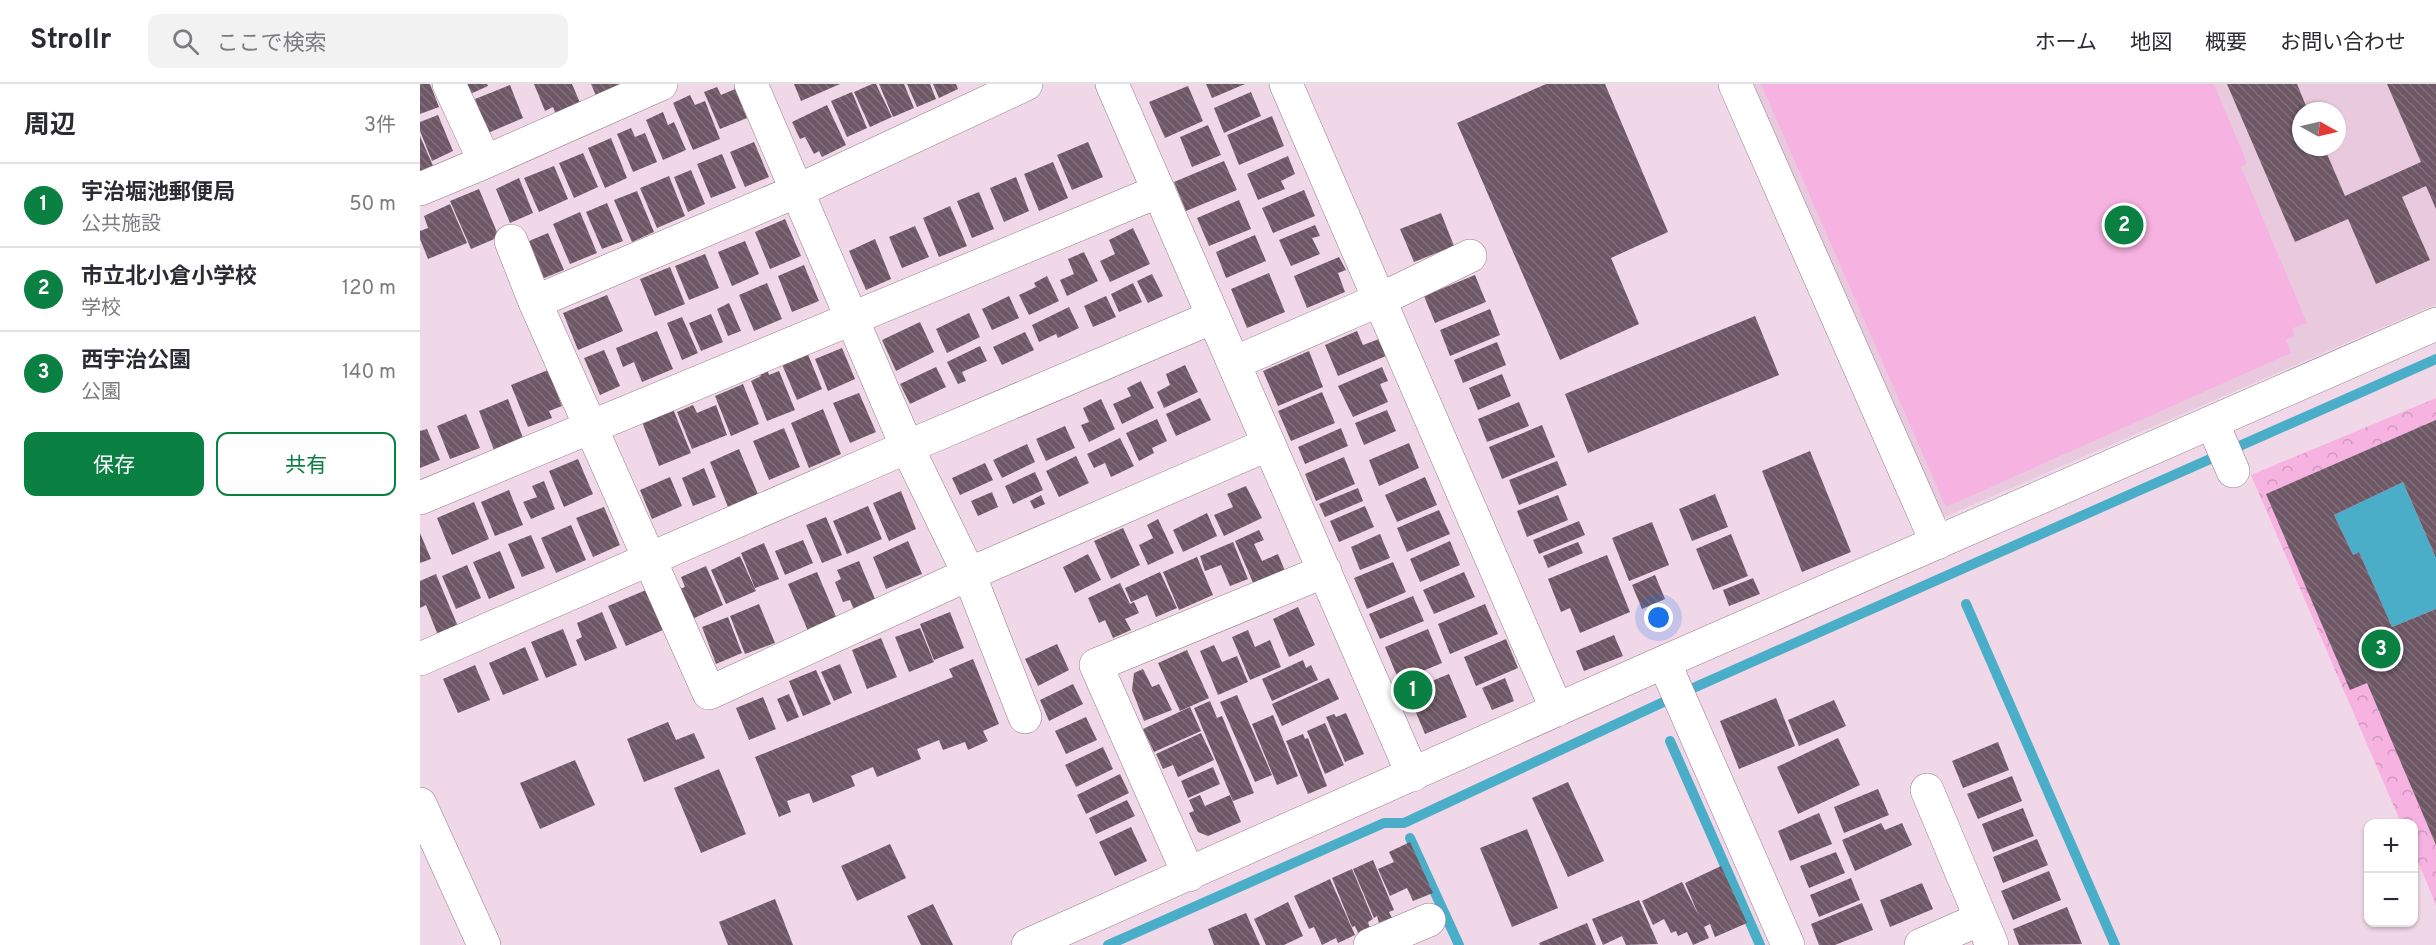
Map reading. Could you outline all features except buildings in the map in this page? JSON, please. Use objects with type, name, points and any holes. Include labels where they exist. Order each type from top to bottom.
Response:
[{"type":"street","points":[[449,84],[485,162]]},
{"type":"street","points":[[420,189],[661,84]]},
{"type":"street","points":[[751,84],[907,447],[969,574],[1025,717]]},
{"type":"street","points":[[535,302],[797,191],[1026,84]]},
{"type":"street","points":[[1112,84],[1413,774]]},
{"type":"street","points":[[1286,84],[1557,710]]},
{"type":"street","points":[[1735,84],[1937,543]]},
{"type":"street","points":[[420,498],[1159,191]]},
{"type":"street","points":[[511,241],[535,302],[709,693],[969,574],[1269,444]]},
{"type":"street","points":[[1234,363],[1379,300],[1470,256]]},
{"type":"street","points":[[420,659],[907,447],[1214,317]]},
{"type":"street","points":[[1028,945],[1557,710],[1666,668],[1937,543],[2222,446],[2436,324]]},
{"type":"street","points":[[1189,874],[1096,665],[1325,572]]},
{"type":"street","points":[[1666,668],[1788,945]]},
{"type":"street","points":[[1921,945],[1986,932],[1927,790]]},
{"type":"street","points":[[420,804],[484,945]]},
{"type":"street","points":[[1370,945],[1429,920]]},
{"type":"shaded area","points":[[1750,84],[2436,84],[2436,304],[1940,519]]},
{"type":"green space","points":[[1761,84],[2214,84],[2247,163],[2241,167],[2307,323],[2293,328],[2294,336],[2286,340],[2291,353],[1946,507]]},
{"type":"green space","points":[[2436,398],[2436,905],[2418,862],[2418,819],[2399,819],[2251,475]]},
{"type":"water","points":[[2403,482],[2436,558],[2436,609],[2392,627],[2359,552],[2353,555],[2334,515]]},
{"type":"waterway","points":[[1108,945],[1384,823],[1404,823],[1700,685],[2436,359]]},
{"type":"waterway","points":[[1966,604],[2115,945]]},
{"type":"waterway","points":[[1670,741],[1760,945]]},
{"type":"waterway","points":[[1410,838],[1459,945]]},
{"type":"place","name":"市立北小倉小学校","points":[[2124,225]]},
{"type":"place","name":"西宇治公園","points":[[2381,649]]},
{"type":"place","name":"宇治堀池郵便局","points":[[1413,690]]}]
